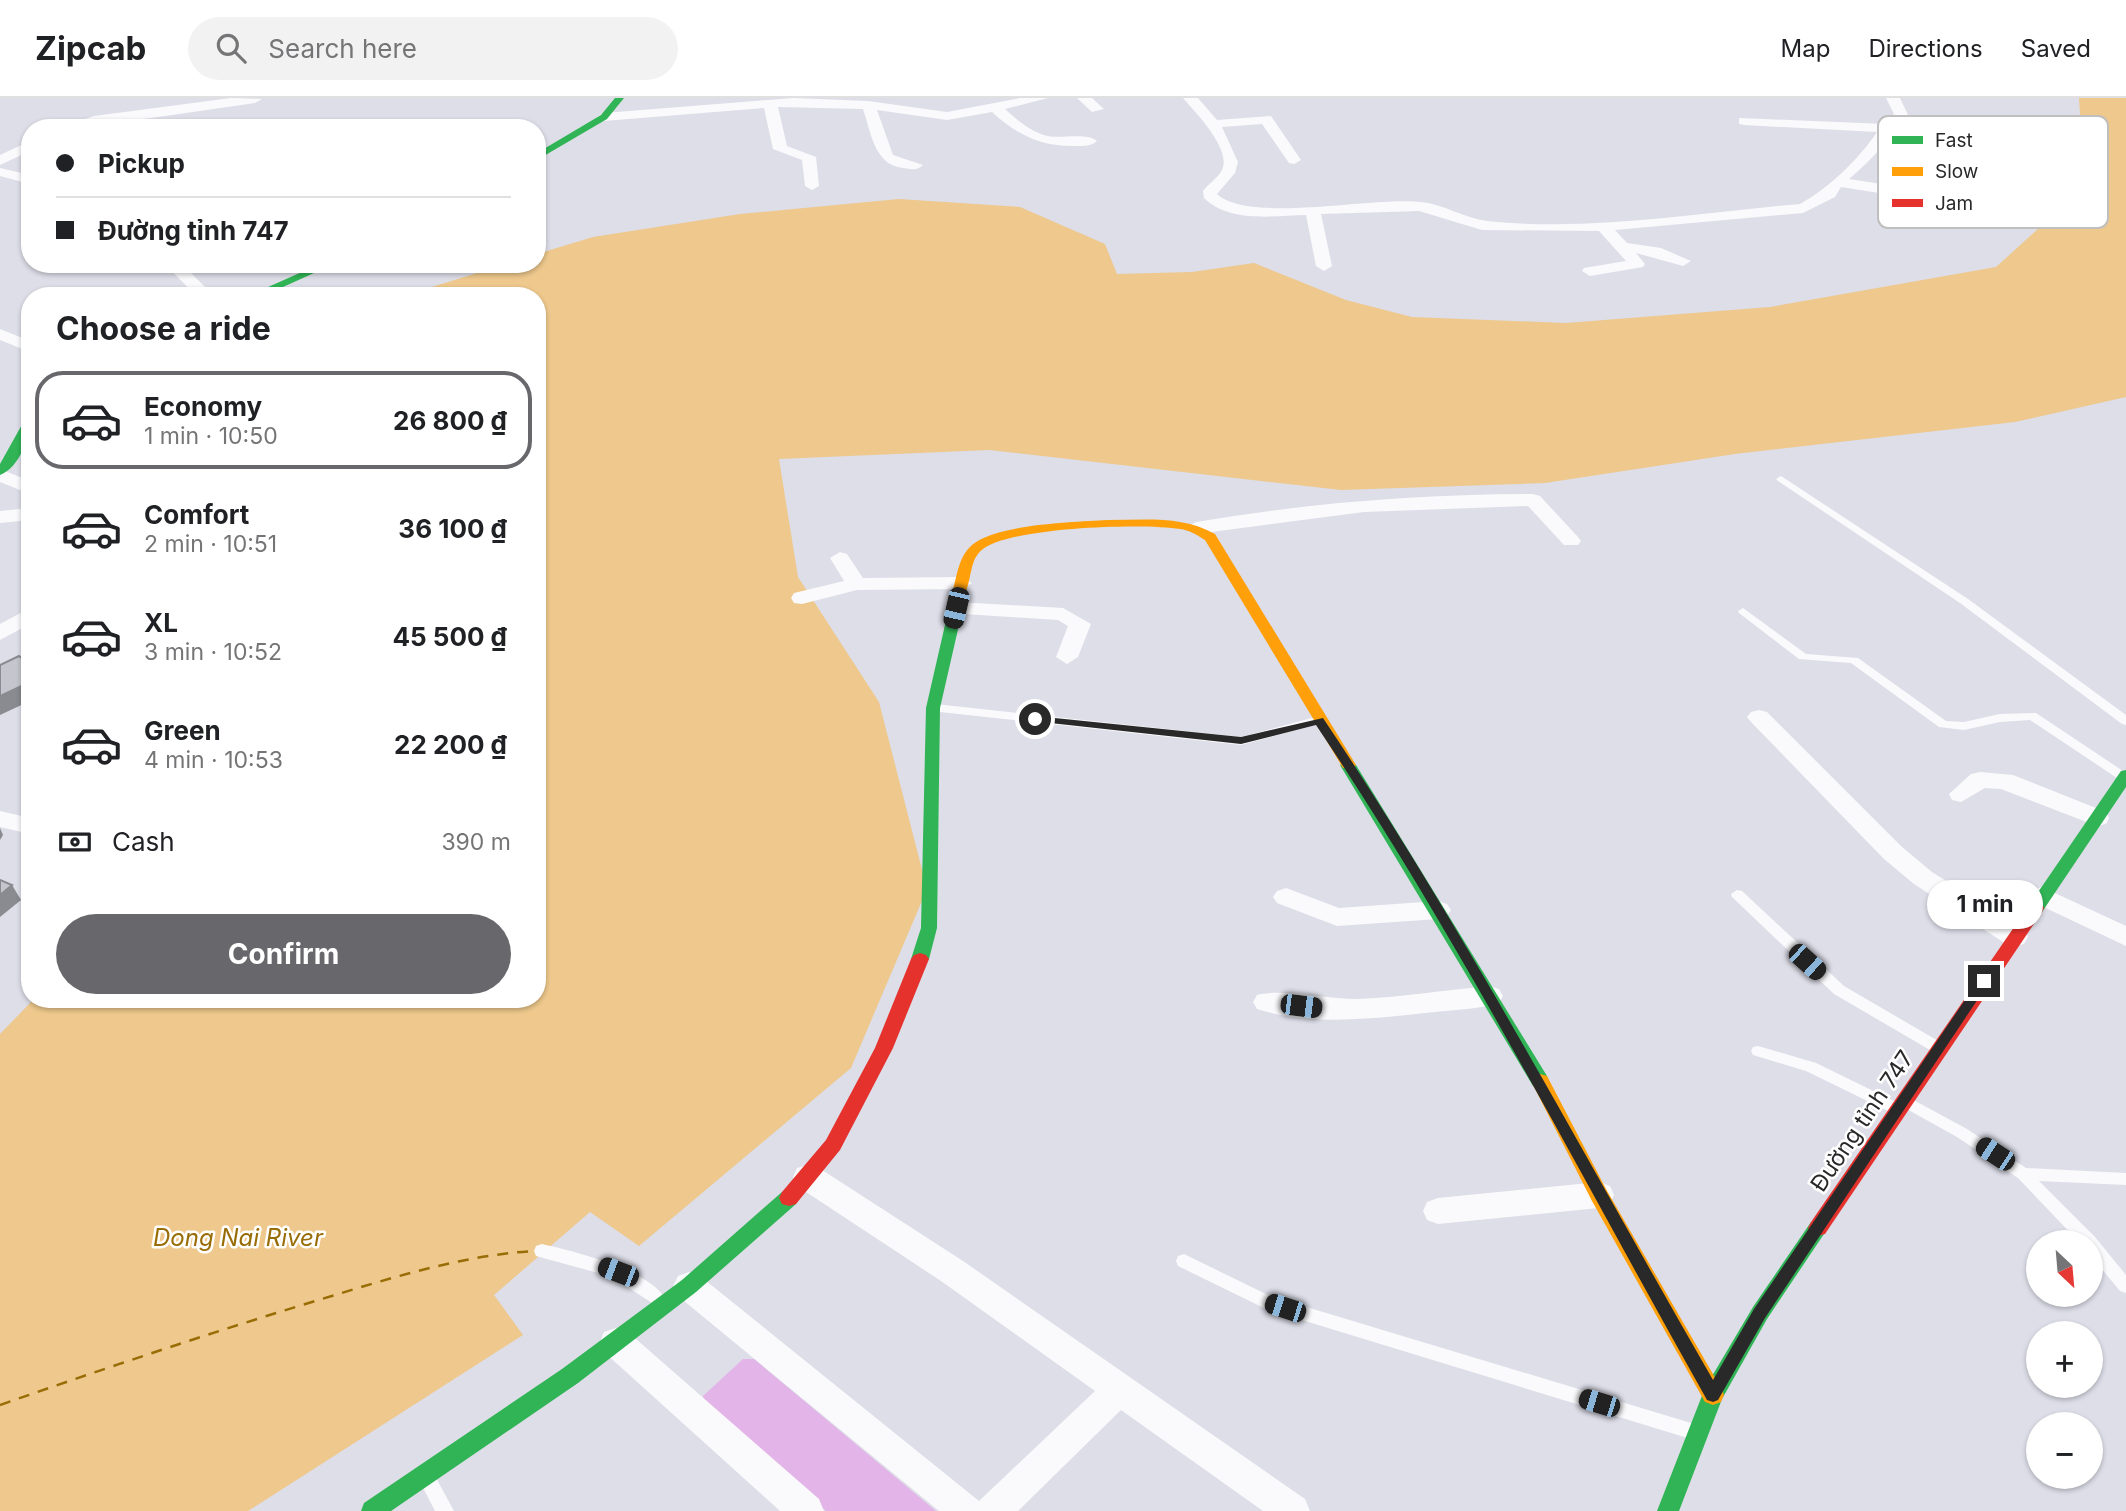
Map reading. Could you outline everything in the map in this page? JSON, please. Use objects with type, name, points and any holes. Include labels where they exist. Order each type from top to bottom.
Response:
[{"type":"street","points":[[72,119],[71,117],[180,98]]},
{"type":"street","points":[[546,152],[604,117],[620,98]]},
{"type":"street","points":[[604,117],[779,102],[842,101],[934,116],[996,108],[1041,98]]},
{"type":"street","points":[[1084,98],[1097,109]]},
{"type":"street","points":[[1190,98],[1215,124],[1232,164],[1224,178],[1210,190],[1209,195],[1214,201],[1231,209],[1257,212],[1420,206],[1498,227],[1603,226],[1803,208],[1826,197],[1837,182],[1871,154],[1878,143]]},
{"type":"street","points":[[1892,98],[1900,116]]},
{"type":"street","points":[[122,119],[255,99]]},
{"type":"street","points":[[779,102],[780,149],[808,157],[812,186]]},
{"type":"street","points":[[868,105],[887,157],[895,163],[916,165]]},
{"type":"street","points":[[996,108],[1018,136],[1055,142],[1090,141]]},
{"type":"street","points":[[1215,124],[1266,119],[1294,160]]},
{"type":"street","points":[[1744,121],[1878,128]]},
{"type":"street","points":[[0,160],[21,150]]},
{"type":"street","points":[[0,172],[21,178]]},
{"type":"street","points":[[1837,182],[1878,188]]},
{"type":"street","points":[[1313,211],[1324,266]]},
{"type":"street","points":[[1590,271],[1637,264],[1603,226]]},
{"type":"street","points":[[1623,247],[1655,251],[1683,261]]},
{"type":"street","points":[[182,273],[197,287]]},
{"type":"street","points":[[274,287],[308,273]]},
{"type":"street","points":[[0,334],[21,343]]},
{"type":"street","points":[[21,439],[0,473],[21,484]]},
{"type":"street","points":[[372,1511],[616,1342],[676,1295],[808,1177],[833,1145],[884,1048],[925,950],[932,869],[933,708],[961,583],[967,561],[974,550],[995,539],[1043,531],[1120,526],[1196,528],[1285,512],[1446,499],[1533,500],[1571,541]]},
{"type":"street","points":[[0,517],[21,515]]},
{"type":"street","points":[[1196,528],[1210,537],[1224,558],[1319,720],[1535,1072],[1599,1195],[1713,1395]]},
{"type":"street","points":[[840,558],[857,584]]},
{"type":"street","points":[[802,598],[857,584],[961,583]]},
{"type":"street","points":[[956,608],[1063,614],[1075,618],[1080,624],[1067,657]]},
{"type":"street","points":[[0,633],[21,620]]},
{"type":"street","points":[[1759,716],[1893,853],[1923,878],[2015,936]]},
{"type":"street","name":"Đường tỉnh 747","points":[[1668,1511],[1713,1395],[1760,1313],[2125,776]]},
{"type":"street","points":[[1961,794],[1980,780],[2004,781],[2097,818]]},
{"type":"street","points":[[0,819],[21,825]]},
{"type":"street","points":[[2042,896],[2126,937]]},
{"type":"street","points":[[1286,897],[1337,917],[1438,910]]},
{"type":"street","points":[[1267,1002],[1325,1009],[1361,1009],[1489,996]]},
{"type":"street","points":[[808,1177],[952,1271],[1292,1511]]},
{"type":"street","points":[[1438,1211],[1599,1195]]},
{"type":"street","points":[[676,1295],[966,1511]]},
{"type":"street","points":[[616,1342],[806,1511]]},
{"type":"street","points":[[993,1511],[1120,1389]]},
{"type":"lane","points":[[1781,479],[1964,601],[2126,721]]},
{"type":"lane","points":[[1744,611],[1803,657],[1854,660],[1943,724],[1964,726],[2000,718],[2032,716],[2125,776]]},
{"type":"lane","points":[[933,708],[1241,741],[1319,720]]},
{"type":"lane","points":[[1737,894],[1839,990],[1938,1048]]},
{"type":"lane","points":[[1758,1051],[1811,1068],[1962,1133],[2023,1174],[2077,1230]]},
{"type":"lane","points":[[2023,1174],[2126,1179]]},
{"type":"lane","points":[[542,1251],[591,1262],[618,1272],[643,1286],[676,1295]]},
{"type":"lane","points":[[2104,1260],[2126,1286]]},
{"type":"lane","points":[[1184,1261],[1266,1302],[1698,1433]]},
{"type":"lane","points":[[425,1475],[445,1511]]},
{"type":"shaded area","points":[[743,1359],[754,1359],[936,1511],[826,1511],[705,1406],[703,1396]]},
{"type":"water","name":"Dong Nai River","points":[[2079,98],[2126,98],[2126,397],[2015,422],[1735,454],[1545,483],[1341,490],[989,450],[779,459],[798,577],[879,702],[927,889],[851,1068],[639,1246],[590,1212],[494,1295],[523,1335],[248,1511],[0,1511],[0,1034],[25,1008],[546,1008],[546,287],[432,287],[477,273],[546,273],[546,251],[593,237],[740,214],[899,199],[1020,207],[1105,244],[1117,274],[1192,272],[1254,263],[1346,300],[1412,317],[1566,323],[1770,307],[1996,267],[2039,228],[2108,228],[2108,116],[2080,116]]},
{"type":"building","points":[[21,657],[21,686],[0,696],[0,665]]},
{"type":"building","points":[[0,880],[12,885],[0,895]]},
{"type":"ferry route","points":[[0,1405],[188,1341],[388,1279],[475,1258],[534,1251]]},
{"type":"traffic: fast","points":[[546,152],[604,117],[620,98]]},
{"type":"traffic: fast","points":[[274,287],[308,273]]},
{"type":"traffic: fast","points":[[0,471],[9,462],[21,439]]},
{"type":"traffic: fast","points":[[920,959],[929,928],[933,708],[960,590]]},
{"type":"traffic: fast","points":[[1348,765],[1540,1081]]},
{"type":"traffic: fast","points":[[2036,908],[2126,775]]},
{"type":"traffic: fast","points":[[372,1511],[570,1376],[689,1286],[789,1198]]},
{"type":"traffic: fast","points":[[1668,1511],[1713,1395],[1760,1313],[1818,1228]]},
{"type":"traffic: slow","points":[[960,590],[970,556],[978,546],[1015,533],[1107,524],[1180,525],[1196,530],[1210,537],[1348,765]]},
{"type":"traffic: slow","points":[[1540,1081],[1599,1195],[1713,1395]]},
{"type":"traffic: jam","points":[[1818,1228],[2036,908]]},
{"type":"traffic: jam","points":[[789,1198],[833,1145],[884,1048],[920,959]]},
{"type":"route","points":[[1035,719],[1241,741],[1319,720],[1364,787],[1535,1072],[1599,1195],[1713,1395],[1760,1313],[1984,981]]}]
